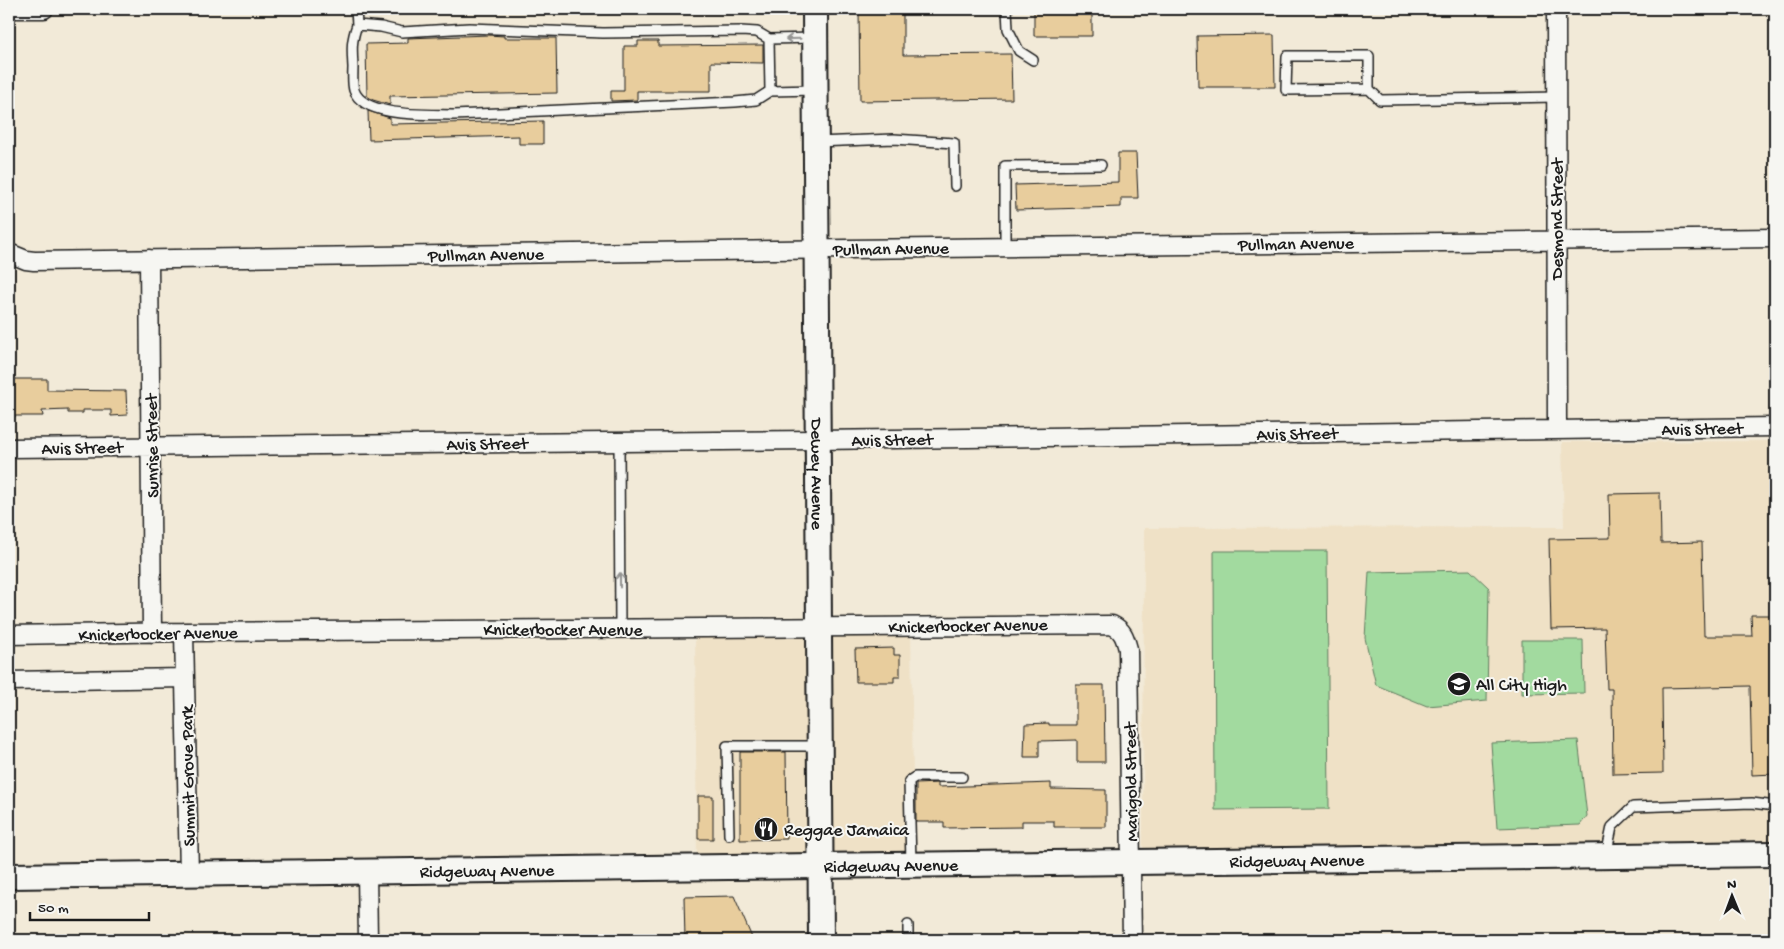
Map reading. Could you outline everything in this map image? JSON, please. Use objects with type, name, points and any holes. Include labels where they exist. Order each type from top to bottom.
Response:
[{"type":"street","points":[[9,10],[44,9]]},
{"type":"street","name":"Dewey Avenue","points":[[816,9],[819,746],[822,940]]},
{"type":"street","name":"Desmond Street","points":[[1556,9],[1557,430]]},
{"type":"street","name":"Pullman Avenue","points":[[9,253],[34,261],[817,249],[1775,238]]},
{"type":"street","name":"Sunrise Street","points":[[149,260],[152,634]]},
{"type":"street","name":"Avis Street","points":[[9,448],[818,440],[1775,427]]},
{"type":"street","name":"Knickerbocker Avenue","points":[[9,635],[1105,624],[1117,628]]},
{"type":"street","name":"Marigold Street","points":[[1117,628],[1125,636],[1128,649],[1132,940]]},
{"type":"street","name":"Summit Grove Park","points":[[184,632],[189,874]]},
{"type":"street","points":[[9,680],[185,678]]},
{"type":"street","name":"Ridgeway Avenue","points":[[9,876],[1775,854]]},
{"type":"street","points":[[367,872],[368,940]]},
{"type":"lane","points":[[356,9],[357,25],[352,40],[354,90],[362,102],[375,108],[414,114],[464,114],[736,102],[756,100],[770,91],[816,90]]},
{"type":"lane","points":[[1007,9],[1008,29],[1018,51],[1033,60]]},
{"type":"lane","points":[[357,25],[381,27],[402,32],[469,28],[604,33],[741,30],[757,32],[770,39],[816,38]]},
{"type":"lane","points":[[770,39],[770,91]]},
{"type":"lane","points":[[1369,89],[1286,90],[1287,56],[1369,56],[1369,89],[1380,100],[1556,97]]},
{"type":"lane","points":[[816,142],[894,139],[954,143],[955,186]]},
{"type":"lane","points":[[1005,247],[1005,166],[1101,165]]},
{"type":"lane","points":[[619,442],[620,628]]},
{"type":"lane","points":[[729,835],[727,746],[819,746]]},
{"type":"lane","points":[[911,865],[909,781],[915,777],[962,776]]},
{"type":"lane","points":[[1606,856],[1612,827],[1633,807],[1752,803],[1775,806]]},
{"type":"lane","points":[[908,924],[908,940]]},
{"type":"shaded area","name":"All City High","points":[[1775,441],[1775,840],[1143,849],[1144,528],[1564,527],[1562,442]]},
{"type":"shaded area","points":[[911,626],[914,865],[697,867],[695,628]]},
{"type":"green space","points":[[1214,551],[1327,551],[1329,809],[1215,810]]},
{"type":"green space","points":[[1470,570],[1489,588],[1487,701],[1427,706],[1376,685],[1365,638],[1369,572]]},
{"type":"green space","points":[[1522,640],[1583,640],[1584,693],[1522,694]]},
{"type":"green space","points":[[1578,740],[1587,816],[1580,825],[1497,828],[1491,743]]},
{"type":"building","points":[[859,9],[903,9],[903,55],[1011,54],[1012,99],[860,101]]},
{"type":"building","points":[[1034,9],[1092,9],[1092,36],[1034,36]]},
{"type":"building","points":[[1274,35],[1275,87],[1198,87],[1197,36]]},
{"type":"building","points":[[504,36],[504,38],[556,38],[557,93],[390,96],[390,105],[373,100],[367,96],[366,44],[408,43],[408,38]]},
{"type":"building","points":[[638,41],[658,41],[658,46],[763,45],[763,63],[711,62],[711,91],[637,91],[637,100],[611,101],[611,91],[624,91],[624,46],[638,46]]},
{"type":"building","points":[[368,111],[390,118],[390,124],[543,121],[543,144],[519,144],[519,136],[369,140]]},
{"type":"building","points":[[1118,153],[1136,153],[1138,198],[1121,198],[1121,207],[1016,210],[1015,185],[1118,182]]},
{"type":"building","points":[[9,379],[47,379],[47,390],[126,391],[127,415],[111,416],[111,410],[83,410],[83,413],[68,413],[68,410],[42,411],[43,416],[9,416]]},
{"type":"building","points":[[1660,493],[1661,543],[1702,542],[1704,636],[1752,636],[1751,615],[1775,615],[1775,774],[1752,775],[1750,686],[1662,688],[1663,773],[1613,774],[1612,689],[1607,689],[1605,628],[1551,629],[1549,539],[1610,538],[1609,494]]},
{"type":"building","points":[[894,648],[894,655],[900,655],[900,677],[894,677],[894,682],[856,682],[855,649]]},
{"type":"building","points":[[1076,685],[1104,685],[1105,762],[1077,762],[1077,740],[1039,741],[1039,757],[1024,757],[1025,724],[1076,725]]},
{"type":"building","points":[[740,752],[786,752],[787,839],[740,840]]},
{"type":"building","points":[[938,783],[938,787],[1051,783],[1051,789],[1106,790],[1106,827],[1054,827],[1054,821],[1022,821],[1022,827],[944,828],[944,822],[916,822],[916,784]]},
{"type":"building","points":[[698,796],[713,796],[713,839],[698,839]]},
{"type":"building","points":[[734,896],[753,940],[685,940],[684,897]]},
{"type":"place","name":"All City High","points":[[1459,684]]},
{"type":"place","name":"Reggae Jamaica","points":[[766,829]]}]
